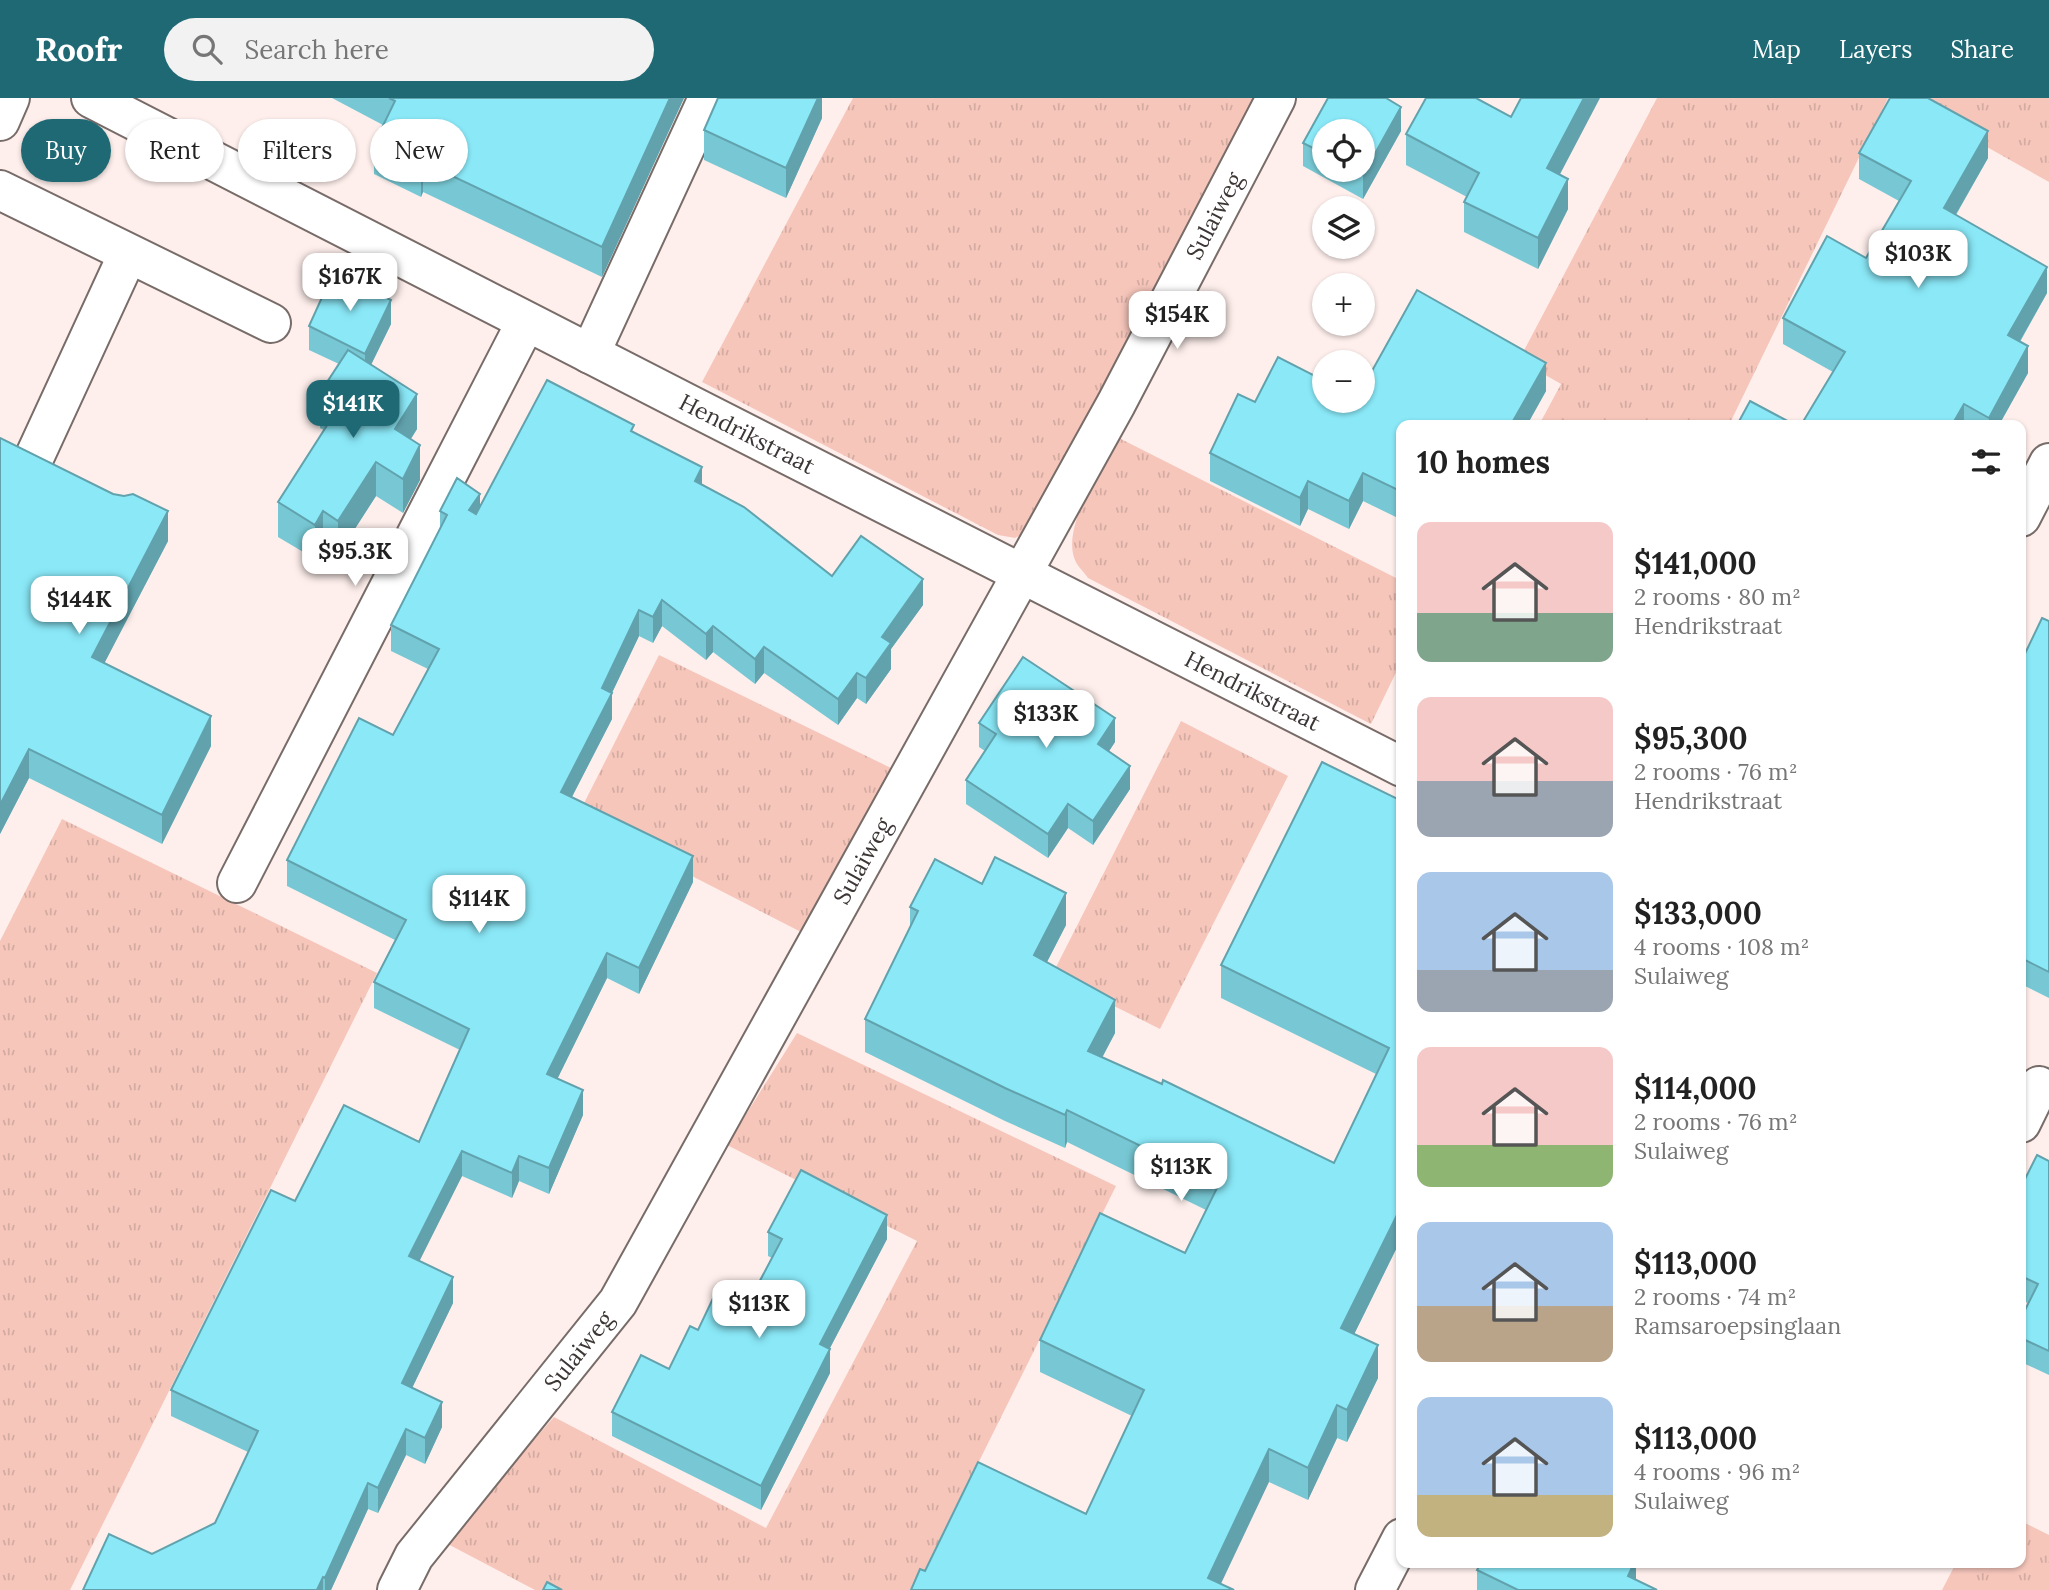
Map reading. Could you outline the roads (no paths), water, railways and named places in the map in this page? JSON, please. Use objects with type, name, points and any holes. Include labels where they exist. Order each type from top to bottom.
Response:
[{"type":"street","points":[[0,121],[10,98]]},
{"type":"street","name":"Hendrikstraat","points":[[91,98],[1396,765]]},
{"type":"street","points":[[590,354],[708,98]]},
{"type":"street","name":"Sulaiweg","points":[[397,1590],[414,1556],[618,1302],[1116,404],[1276,98]]},
{"type":"street","points":[[0,190],[271,323]]},
{"type":"street","points":[[33,460],[128,254]]},
{"type":"street","points":[[237,883],[526,321]]},
{"type":"street","points":[[0,443],[67,477]]},
{"type":"street","points":[[2026,507],[2049,463]]},
{"type":"street","points":[[2026,1111],[2037,1085]]},
{"type":"street","points":[[1376,1590],[1396,1550]]}]
